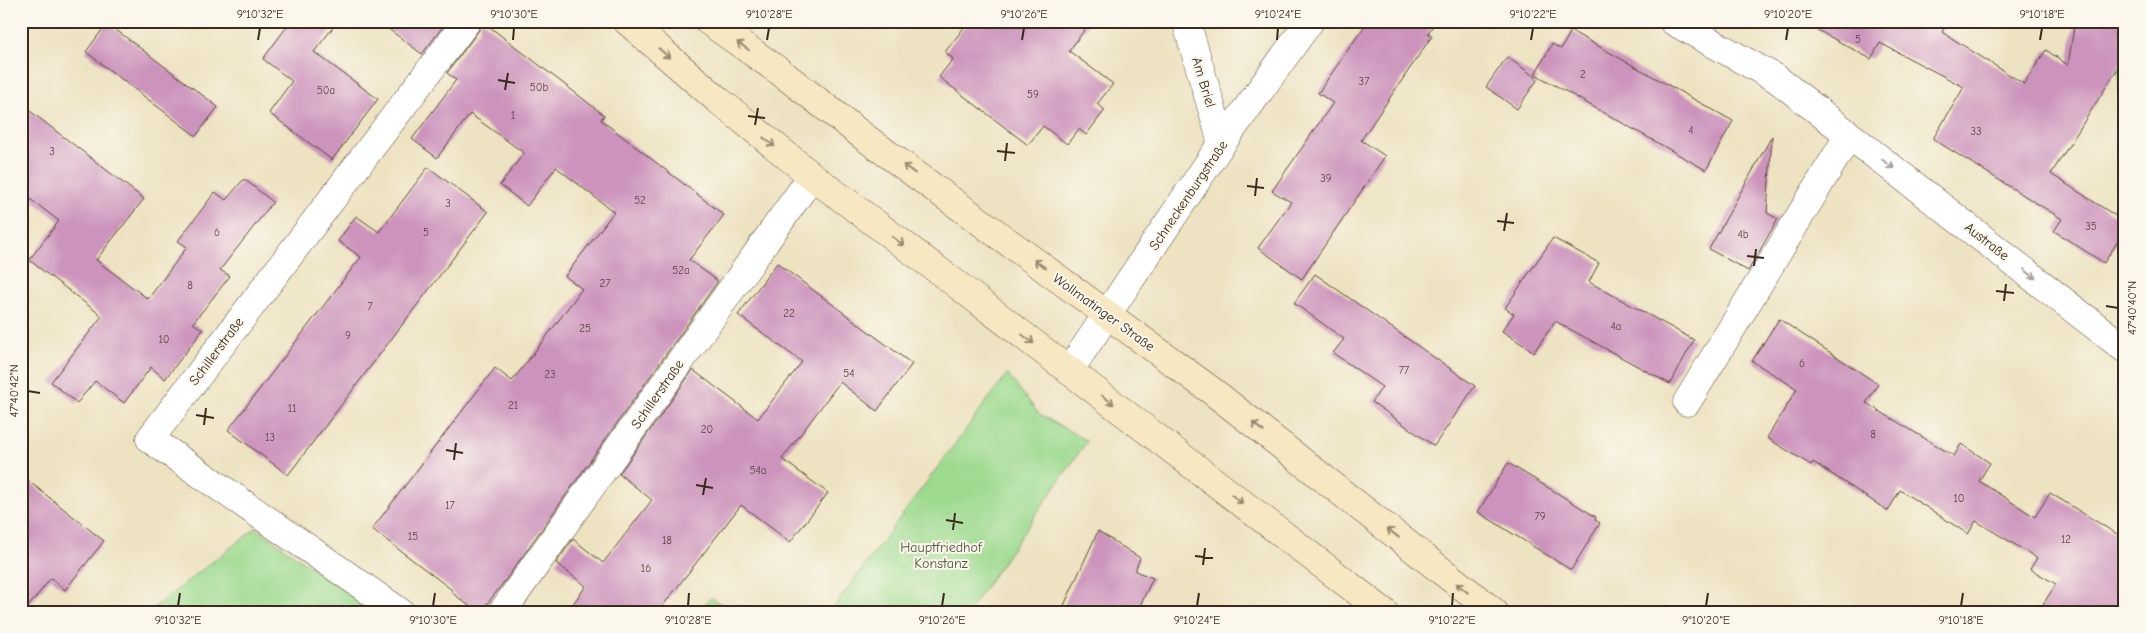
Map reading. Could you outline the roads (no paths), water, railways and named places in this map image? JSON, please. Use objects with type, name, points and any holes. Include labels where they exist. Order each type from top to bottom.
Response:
[{"type":"main road","points":[[627,21],[718,100],[812,176],[1384,612]]},
{"type":"main road","name":"Wollmatinger Straße","points":[[708,21],[779,71],[864,136],[1238,411],[1494,612]]},
{"type":"street","name":"Schillerstraße","points":[[400,612],[150,439],[467,21]]},
{"type":"street","name":"Am Briel","points":[[1186,21],[1222,143]]},
{"type":"street","name":"Schneckenburgstraße","points":[[1069,371],[1222,143],[1310,21]]},
{"type":"street","name":"Austraße","points":[[1673,21],[1777,78],[2125,349]]},
{"type":"street","points":[[1687,402],[1849,135]]},
{"type":"street","name":"Schillerstraße","points":[[502,612],[812,176]]},
{"type":"park label","name":"Hauptfriedhof Konstanz","points":[[941,556]]}]
